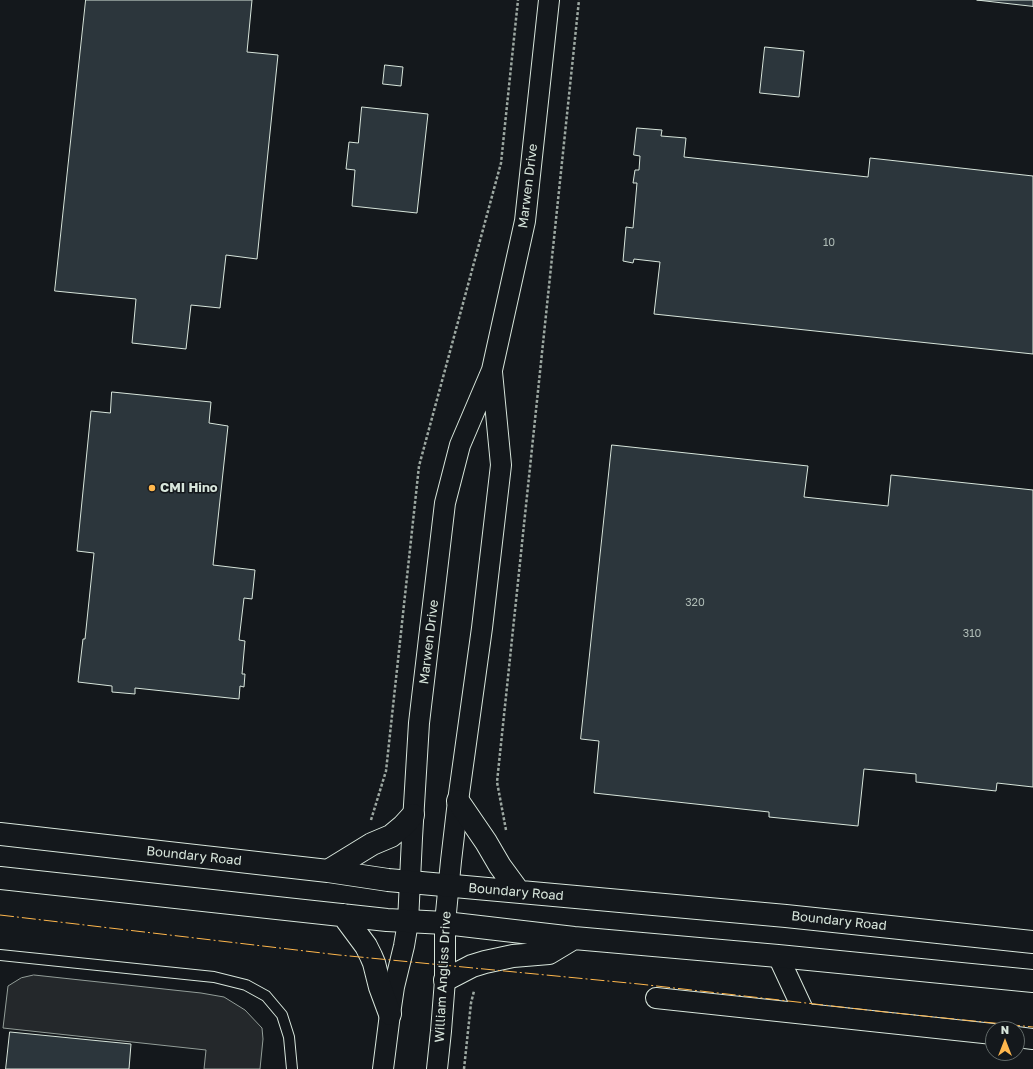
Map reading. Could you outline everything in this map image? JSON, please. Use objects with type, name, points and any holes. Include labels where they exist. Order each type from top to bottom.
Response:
[{"type":"main road","points":[[458,801],[486,842],[500,866],[519,892]]},
{"type":"main road","points":[[328,871],[372,844],[390,836],[403,826],[413,815]]},
{"type":"main road","name":"Boundary Road","points":[[0,834],[328,871],[388,880],[786,916],[1033,942]]},
{"type":"main road","points":[[0,878],[408,922],[445,923],[574,938],[1033,981]]},
{"type":"main road","points":[[343,914],[366,946],[371,956],[390,1014]]},
{"type":"main road","points":[[444,980],[472,966],[485,962],[513,956],[549,953],[574,938]]},
{"type":"street","name":"Marwen Drive","points":[[408,922],[419,723],[445,503],[460,445],[492,370],[525,221],[549,0]]},
{"type":"street","name":"Marwen Drive","points":[[449,886],[458,801],[482,628],[501,465],[492,370]]},
{"type":"street","name":"William Angliss Drive","points":[[437,1069],[444,980],[445,923],[449,886]]},
{"type":"street","points":[[383,1069],[394,987],[408,922]]},
{"type":"street","points":[[778,956],[805,1014]]},
{"type":"street","points":[[656,998],[985,1033]]},
{"type":"lane","points":[[0,955],[214,978],[246,985],[266,996],[282,1015],[289,1037],[292,1069]]},
{"type":"path","points":[[371,821],[386,771],[419,466],[501,163],[518,0]]},
{"type":"path","points":[[506,834],[496,782],[579,0]]},
{"type":"path","points":[[464,1069],[471,1003],[475,989]]},
{"type":"shaded area","points":[[34,975],[201,993],[224,997],[245,1010],[262,1028],[263,1039],[260,1069],[204,1069],[206,1050],[3,1028],[8,986],[21,978]]},
{"type":"building","points":[[86,0],[252,0],[247,52],[278,55],[257,259],[226,255],[220,308],[191,305],[186,349],[132,343],[136,299],[55,291]]},
{"type":"building","points":[[977,0],[1033,0],[1033,6]]},
{"type":"building","points":[[765,47],[804,51],[799,97],[760,93]]},
{"type":"building","points":[[385,65],[403,67],[401,86],[383,84]]},
{"type":"building","points":[[362,107],[428,114],[417,213],[352,206],[355,170],[346,169],[349,142],[358,143]]},
{"type":"building","points":[[637,128],[662,130],[661,136],[686,138],[684,157],[868,177],[870,158],[1033,176],[1033,354],[654,314],[660,262],[634,259],[633,263],[623,261],[626,227],[633,228],[637,183],[633,183],[635,170],[639,170],[640,156],[634,155]]},
{"type":"building","name":"CMI Hino","points":[[112,392],[211,402],[209,423],[228,426],[213,565],[255,570],[252,599],[244,598],[239,640],[245,641],[242,674],[245,674],[244,687],[240,686],[239,699],[135,688],[135,694],[112,692],[112,686],[78,682],[83,639],[85,639],[94,553],[77,551],[91,411],[110,413]]},
{"type":"building","points":[[612,445],[808,466],[804,497],[888,506],[891,475],[1033,490],[1033,787],[997,783],[996,791],[916,782],[916,774],[864,769],[858,826],[769,817],[769,812],[594,793],[599,741],[581,739]]},
{"type":"building","points":[[10,1032],[131,1044],[129,1069],[6,1069]]},
{"type":"power","points":[[0,915],[339,955],[639,984],[1033,1027]]},
{"type":"place","name":"CMI Hino","points":[[152,488]]}]
